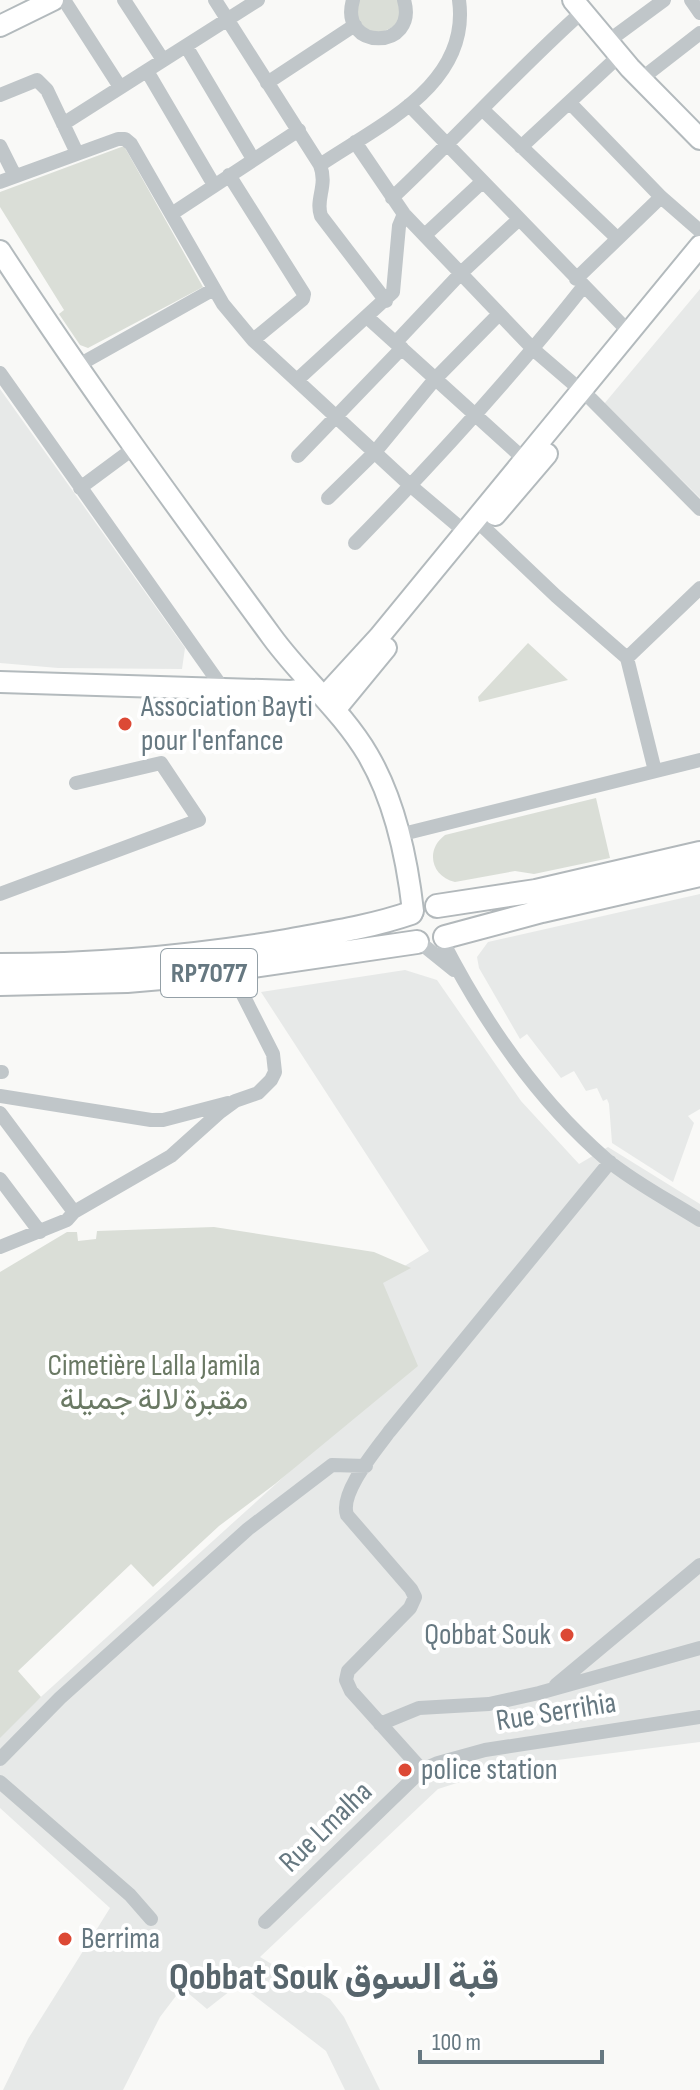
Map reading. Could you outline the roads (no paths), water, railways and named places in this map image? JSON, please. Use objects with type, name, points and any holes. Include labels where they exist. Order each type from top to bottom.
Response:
[{"type":"main road","name":"RP7077","points":[[0,965],[128,961],[209,953],[361,928],[423,908],[536,891],[700,853]]},
{"type":"main road","name":"RP7077","points":[[0,984],[127,981],[432,941],[542,911],[700,875]]},
{"type":"main road","points":[[423,908],[447,917],[449,924],[432,941],[412,938],[407,926],[423,908]]},
{"type":"street","points":[[0,26],[54,0],[120,87]]},
{"type":"street","points":[[124,0],[163,60]]},
{"type":"street","points":[[215,0],[320,165],[325,181],[319,207],[321,216],[386,301]]},
{"type":"street","points":[[63,124],[258,0]]},
{"type":"street","points":[[351,3],[355,25],[369,37],[378,39],[395,34],[405,21],[404,0]]},
{"type":"street","points":[[320,165],[409,105],[435,83],[452,56],[460,26],[459,0]]},
{"type":"street","points":[[691,0],[700,13]]},
{"type":"street","points":[[521,147],[570,103],[613,49],[660,1]]},
{"type":"street","points":[[392,198],[447,147],[578,6],[613,49],[700,139]]},
{"type":"street","points":[[267,83],[355,25]]},
{"type":"street","points":[[641,79],[700,33]]},
{"type":"street","points":[[186,46],[253,159]]},
{"type":"street","points":[[147,71],[214,185]]},
{"type":"street","points":[[0,95],[37,80],[47,90],[77,153]]},
{"type":"street","points":[[570,103],[661,197],[700,231]]},
{"type":"street","points":[[409,105],[628,331]]},
{"type":"street","points":[[482,109],[617,238]]},
{"type":"street","points":[[173,213],[299,130]]},
{"type":"street","points":[[0,182],[118,139],[125,139],[131,144],[214,289],[271,359],[411,486],[475,526],[627,658],[655,771]]},
{"type":"street","points":[[355,142],[404,214],[534,350],[586,394],[700,509]]},
{"type":"street","points":[[0,146],[15,176]]},
{"type":"street","points":[[229,175],[304,294],[303,299],[253,340]]},
{"type":"street","points":[[425,235],[482,182]]},
{"type":"street","points":[[355,543],[534,350],[580,283],[617,238],[661,197]]},
{"type":"street","points":[[297,380],[393,292],[399,226],[404,214]]},
{"type":"street","points":[[298,456],[336,417],[461,273],[518,220]]},
{"type":"street","points":[[325,698],[586,394],[628,331],[700,246]]},
{"type":"street","points":[[0,251],[134,448],[284,653],[325,698],[368,756],[380,781],[423,908]]},
{"type":"street","points":[[475,526],[525,460],[632,345],[700,266]]},
{"type":"street","points":[[77,366],[214,289]]},
{"type":"street","points":[[328,498],[375,452],[435,379],[499,314]]},
{"type":"street","points":[[367,317],[525,460]]},
{"type":"street","points":[[0,373],[224,690]]},
{"type":"street","points":[[80,488],[134,448]]},
{"type":"street","points":[[627,658],[700,588]]},
{"type":"street","points":[[0,682],[291,691],[325,698]]},
{"type":"street","points":[[399,835],[700,760]]},
{"type":"street","points":[[0,894],[199,820],[161,763],[76,783]]},
{"type":"street","points":[[432,941],[460,976],[509,1051],[571,1126],[610,1162],[700,1220]]},
{"type":"street","points":[[0,1096],[163,1120],[235,1101],[266,1088],[275,1072],[273,1054],[241,991],[236,969]]},
{"type":"street","points":[[0,1247],[67,1220],[74,1212],[171,1156],[235,1101]]},
{"type":"street","points":[[0,1113],[74,1212]]},
{"type":"street","points":[[422,1770],[351,1691],[346,1675],[410,1608],[415,1597],[346,1513],[346,1502],[366,1466],[472,1329],[610,1162]]},
{"type":"street","points":[[2,1184],[40,1232]]},
{"type":"street","points":[[0,1759],[60,1698],[248,1529],[332,1465],[366,1466]]},
{"type":"street","points":[[550,1690],[700,1565]]},
{"type":"street","points":[[380,1724],[419,1708],[489,1704],[700,1648]]},
{"type":"street","name":"Rue Serrihia","points":[[422,1770],[485,1750],[700,1717]]},
{"type":"street","name":"Rue Lmalha","points":[[265,1922],[422,1770]]},
{"type":"street","points":[[0,1782],[130,1895],[151,1919]]},
{"type":"place","name":"Association Bayti pour l'enfance","points":[[125,724]]},
{"type":"place","name":"Qobbat Souk","points":[[567,1635]]},
{"type":"place","name":"police station","points":[[405,1770]]},
{"type":"place","name":"Berrima","points":[[65,1939]]},
{"type":"district","name":"Qobbat Souk قبة السوق","points":[[334,1977]]},
{"type":"park label","name":"Cimetière Lalla Jamila مقبرة لالة جميلة","points":[[154,1383]]}]
